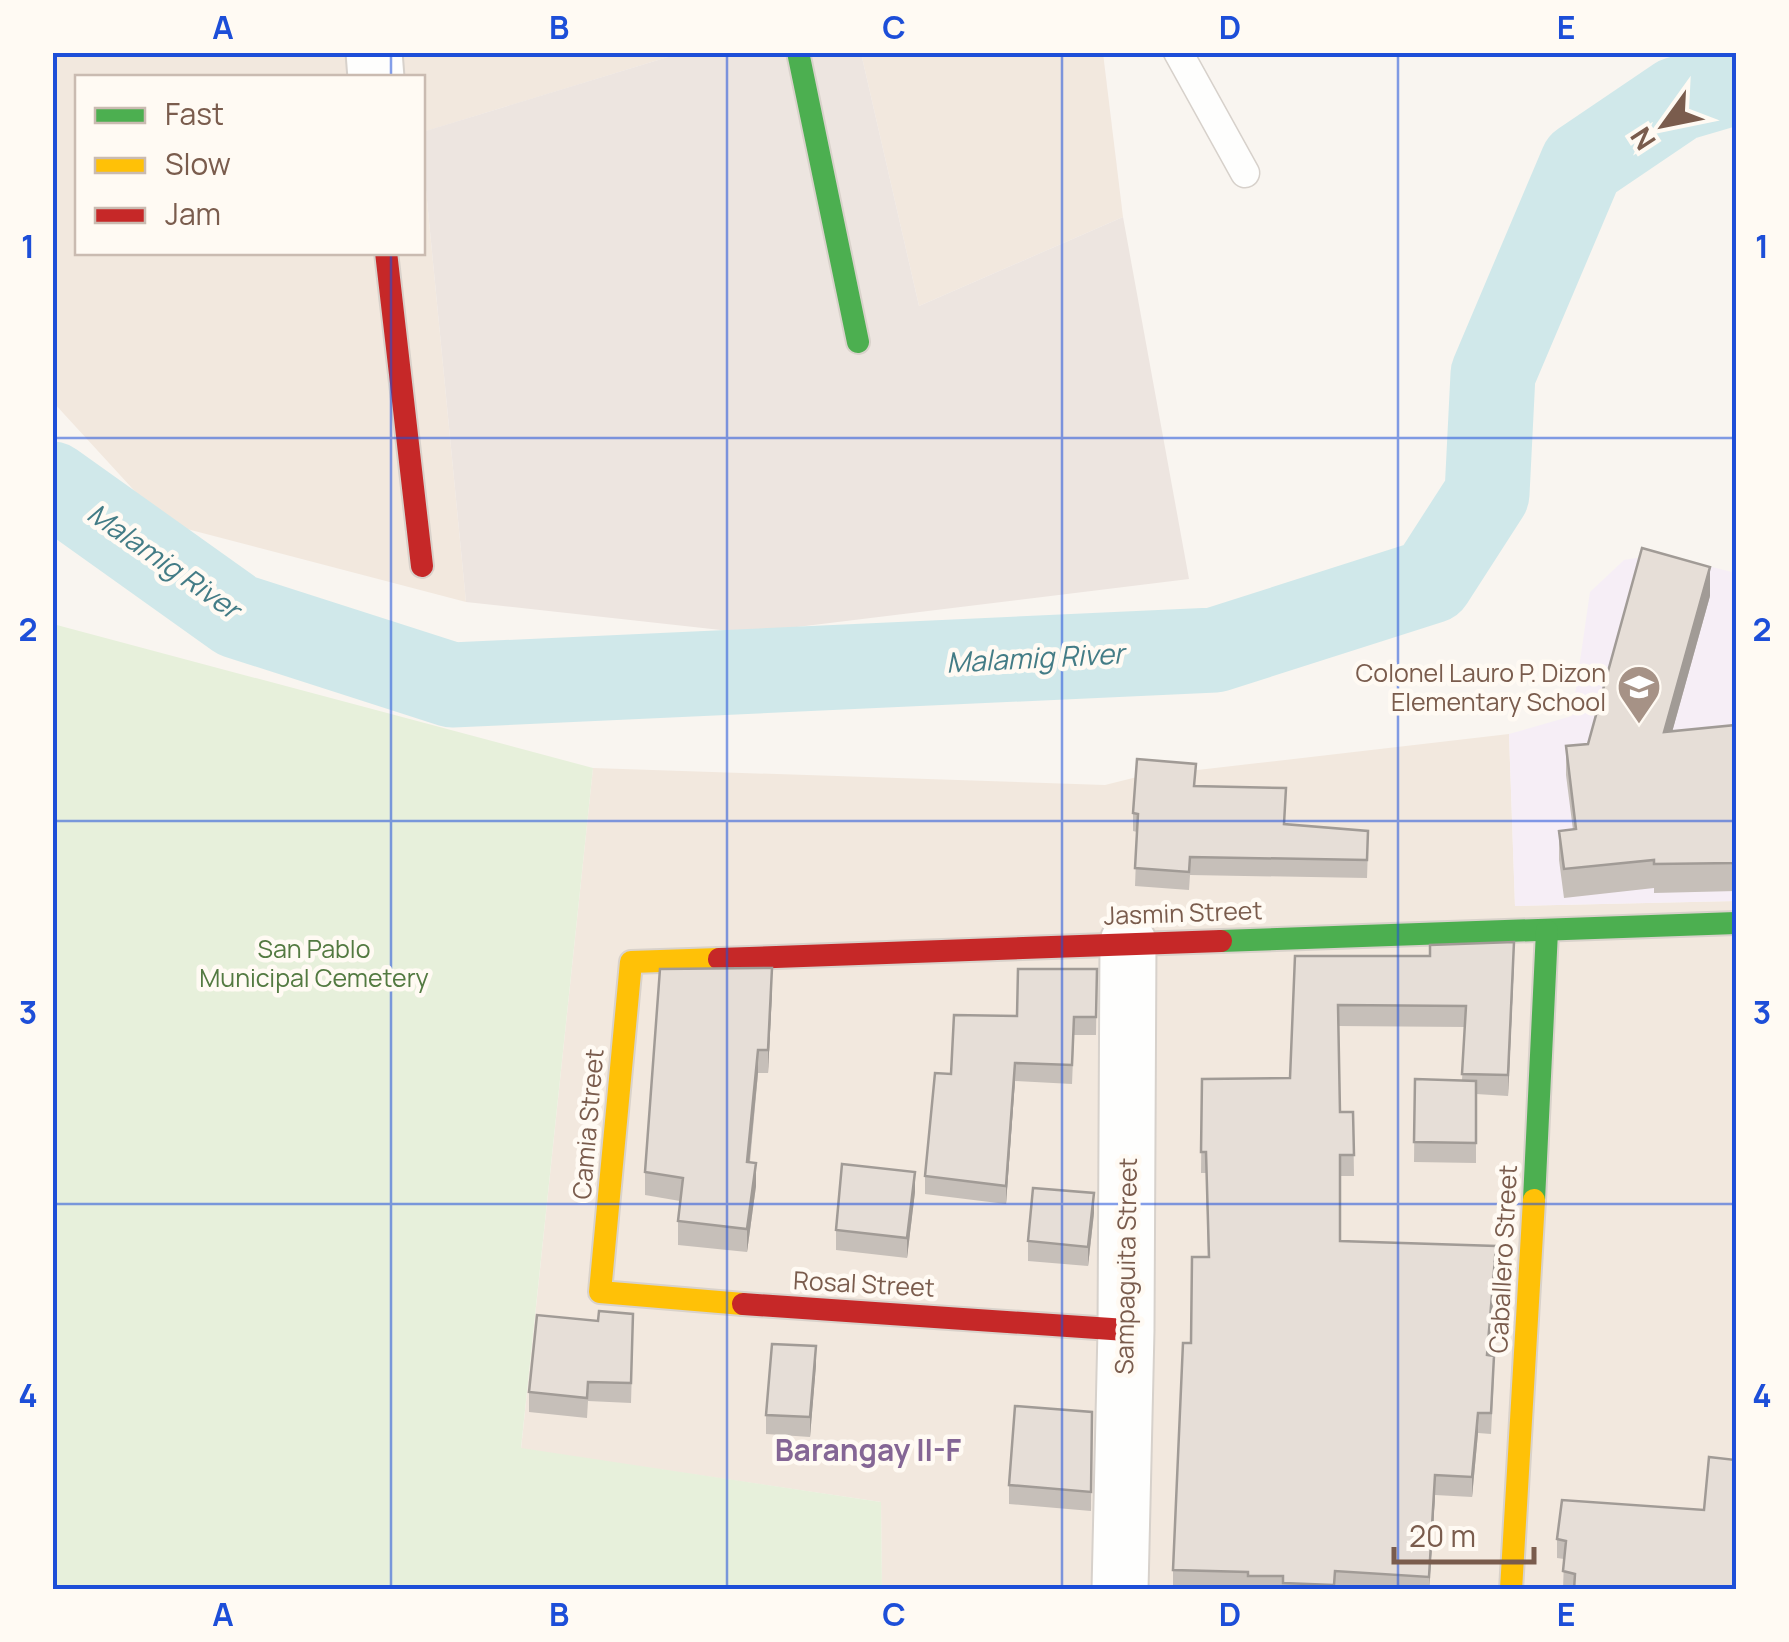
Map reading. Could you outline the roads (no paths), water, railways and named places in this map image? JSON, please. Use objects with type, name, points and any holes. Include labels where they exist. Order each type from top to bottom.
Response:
[{"type":"street","points":[[798,52],[858,342]]},
{"type":"street","points":[[386,255],[422,566]]},
{"type":"street","name":"Jasmin Street","points":[[632,962],[1736,923]]},
{"type":"street","name":"Caballero Street","points":[[1511,1590],[1546,930]]},
{"type":"street","name":"Sampaguita Street","points":[[1120,1590],[1128,942]]},
{"type":"street","name":"Camia Street","points":[[600,1292],[632,962]]},
{"type":"street","name":"Rosal Street","points":[[600,1292],[753,1307],[912,1313],[1126,1330]]},
{"type":"lane","points":[[1178,52],[1245,172]]},
{"type":"waterway","name":"Malamig River","points":[[52,484],[237,616],[452,685],[1215,650],[1431,581],[1487,494],[1493,374],[1582,164],[1678,99],[1736,82]]},
{"type":"place","name":"Colonel Lauro P. Dizon Elementary School","points":[[1639,725]]},
{"type":"district","name":"Barangay II-F","points":[[868,1451]]},
{"type":"park label","name":"San Pablo Municipal Cemetery","points":[[314,964]]}]
